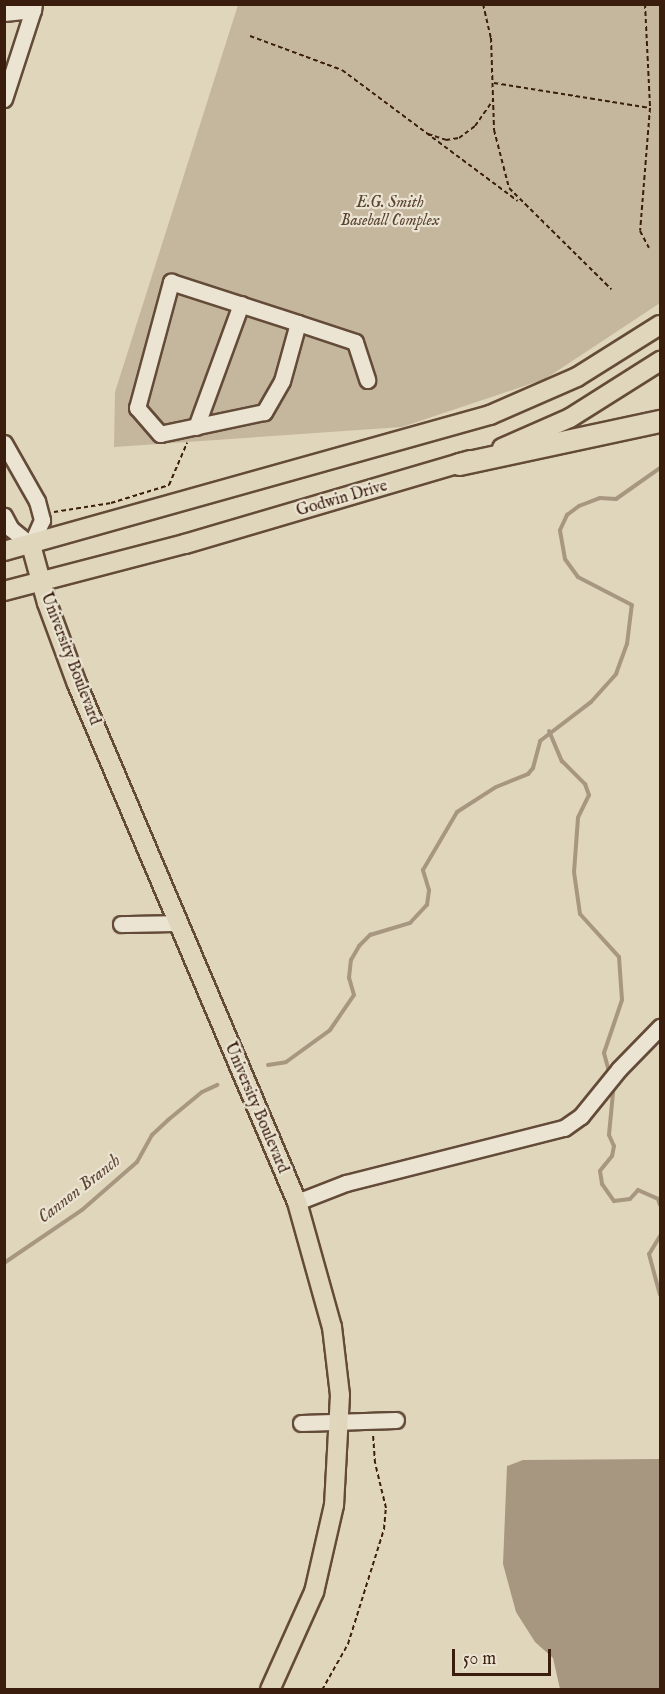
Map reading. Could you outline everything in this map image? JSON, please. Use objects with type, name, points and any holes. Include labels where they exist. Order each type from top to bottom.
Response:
[{"type":"highway","points":[[459,464],[660,421]]},
{"type":"main road","points":[[4,551],[490,415],[577,377],[660,324]]},
{"type":"main road","name":"Godwin Drive","points":[[4,591],[459,464],[570,418],[660,361]]},
{"type":"main road","name":"University Boulevard","points":[[31,545],[41,582],[77,684],[297,1202],[332,1327],[340,1419],[339,1472],[324,1556],[303,1620],[270,1689]]},
{"type":"lane","points":[[4,13],[34,7],[4,99]]},
{"type":"lane","points":[[298,323],[282,381],[264,412],[160,434],[137,408],[171,282],[241,304],[356,342],[367,380]]},
{"type":"lane","points":[[196,426],[241,304]]},
{"type":"lane","points":[[4,443],[37,501],[40,516],[31,545],[11,529],[4,516]]},
{"type":"lane","points":[[121,924],[178,923]]},
{"type":"lane","points":[[297,1202],[346,1183],[564,1128],[581,1116],[619,1069],[660,1027]]},
{"type":"lane","points":[[302,1423],[340,1419],[396,1420]]},
{"type":"path","points":[[483,4],[491,38],[500,162],[510,189],[523,205]]},
{"type":"path","points":[[645,4],[650,108],[640,231],[649,248]]},
{"type":"path","points":[[250,36],[342,70],[523,205],[612,289]]},
{"type":"path","points":[[494,83],[650,108]]},
{"type":"path","points":[[425,134],[446,140],[459,138],[475,126],[494,99]]},
{"type":"path","points":[[40,516],[111,503],[169,485],[187,442]]},
{"type":"path","points":[[322,1689],[348,1644],[384,1529],[386,1508],[375,1463],[373,1419]]},
{"type":"green space","name":"E.G. Smith Baseball Complex","points":[[238,5],[660,5],[660,303],[545,379],[402,427],[114,447],[115,392]]},
{"type":"shaded area","points":[[660,1459],[660,1689],[560,1689],[553,1658],[535,1642],[516,1612],[503,1564],[507,1466],[523,1460]]},
{"type":"waterway","name":"Cannon Branch","points":[[268,1065],[286,1062],[330,1030],[354,995],[349,978],[351,960],[359,946],[370,935],[410,923],[427,905],[429,890],[423,870],[457,812],[496,787],[528,774],[533,768],[540,741],[591,702],[616,674],[627,644],[632,605],[578,577],[565,559],[560,530],[567,515],[579,506],[600,498],[616,499],[660,468]]},
{"type":"waterway","points":[[549,731],[562,761],[585,784],[589,795],[578,818],[574,872],[580,914],[619,957],[622,1000],[604,1053],[610,1075]]},
{"type":"waterway","points":[[614,1082],[609,1135],[614,1146],[612,1156],[600,1171],[602,1184],[614,1201],[630,1199],[638,1190],[658,1199],[660,1205]]},
{"type":"waterway","name":"Cannon Branch","points":[[4,1263],[82,1210],[137,1162],[152,1135],[168,1120],[202,1092],[217,1085]]},
{"type":"waterway","points":[[660,1236],[649,1254],[660,1295]]}]
